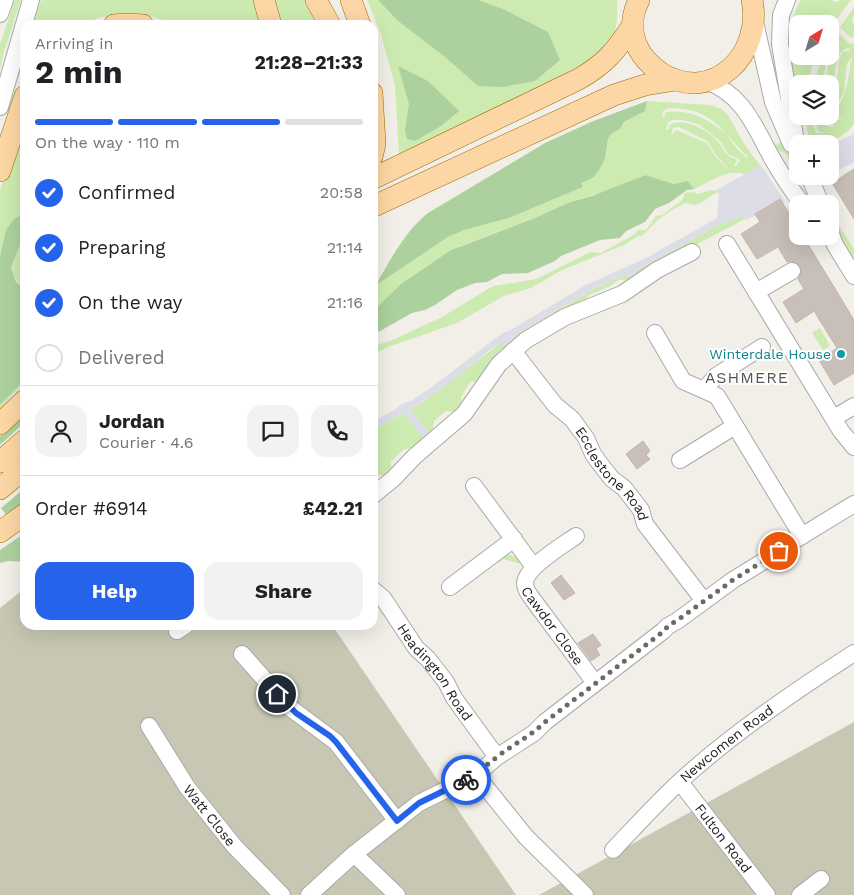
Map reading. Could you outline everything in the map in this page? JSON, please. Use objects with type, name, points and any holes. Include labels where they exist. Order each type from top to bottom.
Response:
[{"type":"main road","points":[[264,0],[270,20]]},
{"type":"main road","points":[[316,0],[327,20]]},
{"type":"main road","points":[[351,0],[358,20]]},
{"type":"main road","points":[[378,204],[614,96],[645,85],[676,80],[706,81],[725,74],[741,58],[749,44],[756,6]]},
{"type":"main road","points":[[633,10],[634,38],[644,58],[657,70],[676,80]]},
{"type":"main road","points":[[382,175],[579,79],[610,57],[619,47],[633,10]]},
{"type":"main road","points":[[0,171],[20,111]]},
{"type":"main road","points":[[0,424],[20,405]]},
{"type":"main road","points":[[0,462],[20,444]]},
{"type":"main road","points":[[0,489],[20,472]]},
{"type":"main road","points":[[0,532],[20,518]]},
{"type":"street","points":[[0,14],[5,0]]},
{"type":"street","points":[[25,20],[31,0]]},
{"type":"street","points":[[787,0],[781,15],[780,44],[795,135]]},
{"type":"street","points":[[756,6],[772,102],[789,139]]},
{"type":"street","points":[[0,107],[20,38]]},
{"type":"street","points":[[706,81],[726,91],[747,111],[796,195]]},
{"type":"street","points":[[727,244],[834,418],[854,447]]},
{"type":"street","points":[[834,245],[854,276]]},
{"type":"street","points":[[378,491],[464,414],[495,370],[526,340],[552,324],[613,298],[657,270],[692,252]]},
{"type":"street","points":[[756,292],[792,271]]},
{"type":"street","points":[[655,333],[682,380],[689,385],[717,396],[802,536]]},
{"type":"street","points":[[704,390],[716,376],[762,347]]},
{"type":"street","name":"Ecclestone Road","points":[[513,351],[555,405],[572,419],[586,438],[593,454],[611,478],[625,490],[641,511],[646,524],[704,601]]},
{"type":"street","points":[[834,418],[854,406]]},
{"type":"street","points":[[680,460],[735,426]]},
{"type":"street","name":"Cawdor Close","points":[[474,486],[534,567]]},
{"type":"street","points":[[309,895],[354,854],[419,803],[476,775],[497,757],[534,733],[545,722],[668,626],[740,574],[854,504]]},
{"type":"street","name":"Cawdor Close","points":[[576,536],[534,567],[529,572],[525,582],[528,593],[595,683]]},
{"type":"street","points":[[450,587],[514,539]]},
{"type":"street","name":"Headington Road","points":[[378,594],[383,598],[417,650],[428,659],[446,682],[454,698],[497,757]]},
{"type":"street","name":"Newcomen Road","points":[[613,850],[680,782],[707,758],[803,686],[854,653]]},
{"type":"street","points":[[242,654],[289,707],[336,742],[397,821]]},
{"type":"street","name":"Watt Close","points":[[149,726],[187,787],[235,847],[282,895]]},
{"type":"street","points":[[476,775],[526,837],[585,895]]},
{"type":"street","name":"Fulton Road","points":[[680,782],[768,895]]},
{"type":"street","points":[[354,854],[397,895]]},
{"type":"street","points":[[800,895],[821,879]]},
{"type":"shaded area","points":[[854,134],[854,162],[839,170],[839,141]]},
{"type":"shaded area","points":[[761,165],[785,202],[746,220],[742,216],[718,225],[634,272],[637,276],[632,280],[628,274],[595,288],[512,337],[514,341],[506,348],[502,343],[491,349],[439,391],[410,409],[429,433],[425,439],[404,413],[378,427],[378,419],[429,389],[504,332],[584,286],[646,258],[717,218],[719,195],[716,190]]},
{"type":"shaded area","points":[[20,592],[20,630],[335,630],[516,895],[0,895],[0,608]]},
{"type":"shaded area","points":[[854,722],[854,895],[539,895]]},
{"type":"green space","points":[[15,0],[21,0],[0,69],[0,44]]},
{"type":"green space","points":[[41,0],[254,0],[260,20],[162,20],[150,16],[131,14],[102,17],[93,20],[34,20]]},
{"type":"green space","points":[[275,0],[306,0],[318,20],[281,20]]},
{"type":"green space","points":[[367,0],[617,0],[613,39],[598,56],[573,73],[399,156],[395,86],[378,27],[378,20],[375,20]]},
{"type":"green space","points":[[378,0],[478,0],[503,9],[548,32],[560,60],[535,81],[503,87],[478,86],[444,56],[398,21]]},
{"type":"green space","points":[[801,0],[832,0],[837,2],[840,0],[851,0],[839,16],[794,15]]},
{"type":"green space","points":[[854,7],[852,22],[854,24],[854,37],[851,38],[840,27]]},
{"type":"green space","points":[[839,34],[850,44],[854,43],[854,124],[846,133],[839,137],[839,135],[808,135],[806,125],[814,125],[816,133],[825,133],[818,131],[816,125],[837,126],[829,125],[839,125],[839,120],[843,120],[839,119],[839,106],[844,96],[852,57],[847,64],[844,92],[839,101],[839,75],[837,75],[839,60],[843,52],[851,50],[848,48],[843,51],[839,56]]},
{"type":"green space","points":[[20,65],[20,76],[17,76]]},
{"type":"green space","points":[[812,65],[810,75],[793,75],[792,66]]},
{"type":"green space","points":[[819,65],[826,65],[824,75],[817,75]]},
{"type":"green space","points":[[828,65],[836,65],[835,75],[827,75]]},
{"type":"green space","points":[[398,66],[428,81],[459,111],[441,126],[415,141],[407,139],[405,131],[409,104]]},
{"type":"green space","points":[[647,101],[710,105],[721,109],[728,115],[743,142],[761,167],[746,175],[732,173],[719,176],[694,189],[688,181],[674,184],[645,175],[641,176],[612,189],[570,202],[535,218],[460,246],[402,283],[378,306],[378,284],[448,237],[464,230],[509,218],[583,187],[580,183],[596,175],[606,156],[608,139],[611,134],[620,129],[624,122],[645,111]],"holes":[[[669,108],[696,112],[706,116],[724,132],[704,119],[690,113],[674,111],[666,112],[664,117],[662,116],[663,111]],[[672,120],[683,120],[700,125],[721,142],[728,154],[740,160],[735,167],[737,160],[728,155],[716,139],[704,130],[682,122],[670,125],[668,130],[666,129],[668,123]],[[679,127],[707,141],[715,154],[727,167],[722,171],[726,167],[715,156],[707,143],[676,130],[671,135],[673,128]],[[729,137],[748,157],[744,164],[747,158]]]},
{"type":"green space","points":[[647,101],[645,111],[624,122],[620,129],[611,134],[608,139],[605,159],[594,177],[581,183],[583,187],[509,218],[464,230],[448,237],[378,284],[392,257],[405,238],[428,213],[545,143],[591,122]]},
{"type":"green space","points":[[20,126],[20,215],[12,222],[6,232],[0,257],[0,190]]},
{"type":"green space","points":[[783,141],[789,152],[789,160],[785,153],[776,150],[774,146]]},
{"type":"green space","points":[[645,175],[674,184],[688,181],[694,189],[687,190],[669,203],[655,209],[645,222],[626,231],[620,238],[600,240],[561,256],[555,261],[528,273],[502,274],[487,282],[475,283],[457,290],[435,305],[412,313],[378,332],[378,306],[402,283],[451,250],[535,218],[570,202],[592,196]]},
{"type":"green space","points":[[711,190],[719,191],[695,205],[686,203],[677,207],[660,218],[643,235],[624,245],[560,271],[531,288],[504,296],[457,323],[378,352],[378,345],[442,317],[494,286],[536,279],[591,252],[601,253],[635,234],[638,230],[646,230],[656,216],[662,215],[682,200],[685,193],[693,192],[698,194]]},
{"type":"green space","points":[[20,215],[20,245],[11,268],[16,282],[20,285],[20,385],[0,405],[0,257],[6,230],[13,220]]},
{"type":"green space","points":[[742,215],[745,219],[637,276],[634,272],[718,225]]},
{"type":"green space","points":[[839,226],[854,249],[854,259],[839,234]]},
{"type":"green space","points":[[20,245],[20,285],[11,269]]},
{"type":"green space","points":[[628,274],[632,280],[620,279],[610,286],[589,295],[585,303],[514,341],[511,338],[595,288]]},
{"type":"green space","points":[[820,328],[830,346],[823,350],[812,333]]},
{"type":"green space","points":[[502,342],[506,348],[480,381],[470,382],[461,397],[462,407],[457,412],[446,411],[434,421],[432,432],[428,432],[410,409],[423,402]]},
{"type":"green space","points":[[20,385],[20,388],[0,409],[0,405]]},
{"type":"green space","points":[[404,413],[425,439],[415,448],[404,449],[391,462],[392,471],[385,476],[378,475],[378,427]]},
{"type":"green space","points":[[20,416],[20,427],[0,445],[0,436]]},
{"type":"green space","points":[[20,492],[20,507],[7,516],[1,508]]},
{"type":"green space","points":[[20,536],[20,562],[0,563],[0,550]]},
{"type":"green space","points":[[510,555],[516,557],[521,564],[502,559],[501,562],[496,561],[503,556]]},
{"type":"building","points":[[854,169],[854,219],[833,185],[839,185],[839,179]]},
{"type":"building","points":[[780,199],[789,213],[789,245],[808,245],[854,320],[854,373],[834,385],[819,360],[837,348],[814,311],[796,323],[783,302],[804,289],[798,279],[802,271],[800,266],[792,261],[787,262],[778,247],[757,259],[741,234],[760,222],[755,214]]},
{"type":"building","points":[[643,441],[650,451],[646,455],[650,459],[637,469],[626,454]]},
{"type":"building","points":[[561,575],[575,593],[564,600],[551,583]]},
{"type":"building","points":[[593,634],[601,645],[596,649],[600,655],[591,661],[578,643]]},
{"type":"way so far","points":[[466,780],[476,775],[515,744],[534,733],[545,722],[664,631],[673,622],[677,621],[740,574],[779,551]]},
{"type":"place","name":"Winterdale House","points":[[841,354]]},
{"type":"district","name":"ASHMERE","points":[[747,377]]},
{"type":"route","points":[[277,694],[296,713],[336,742],[397,821],[419,803],[466,780]]}]
